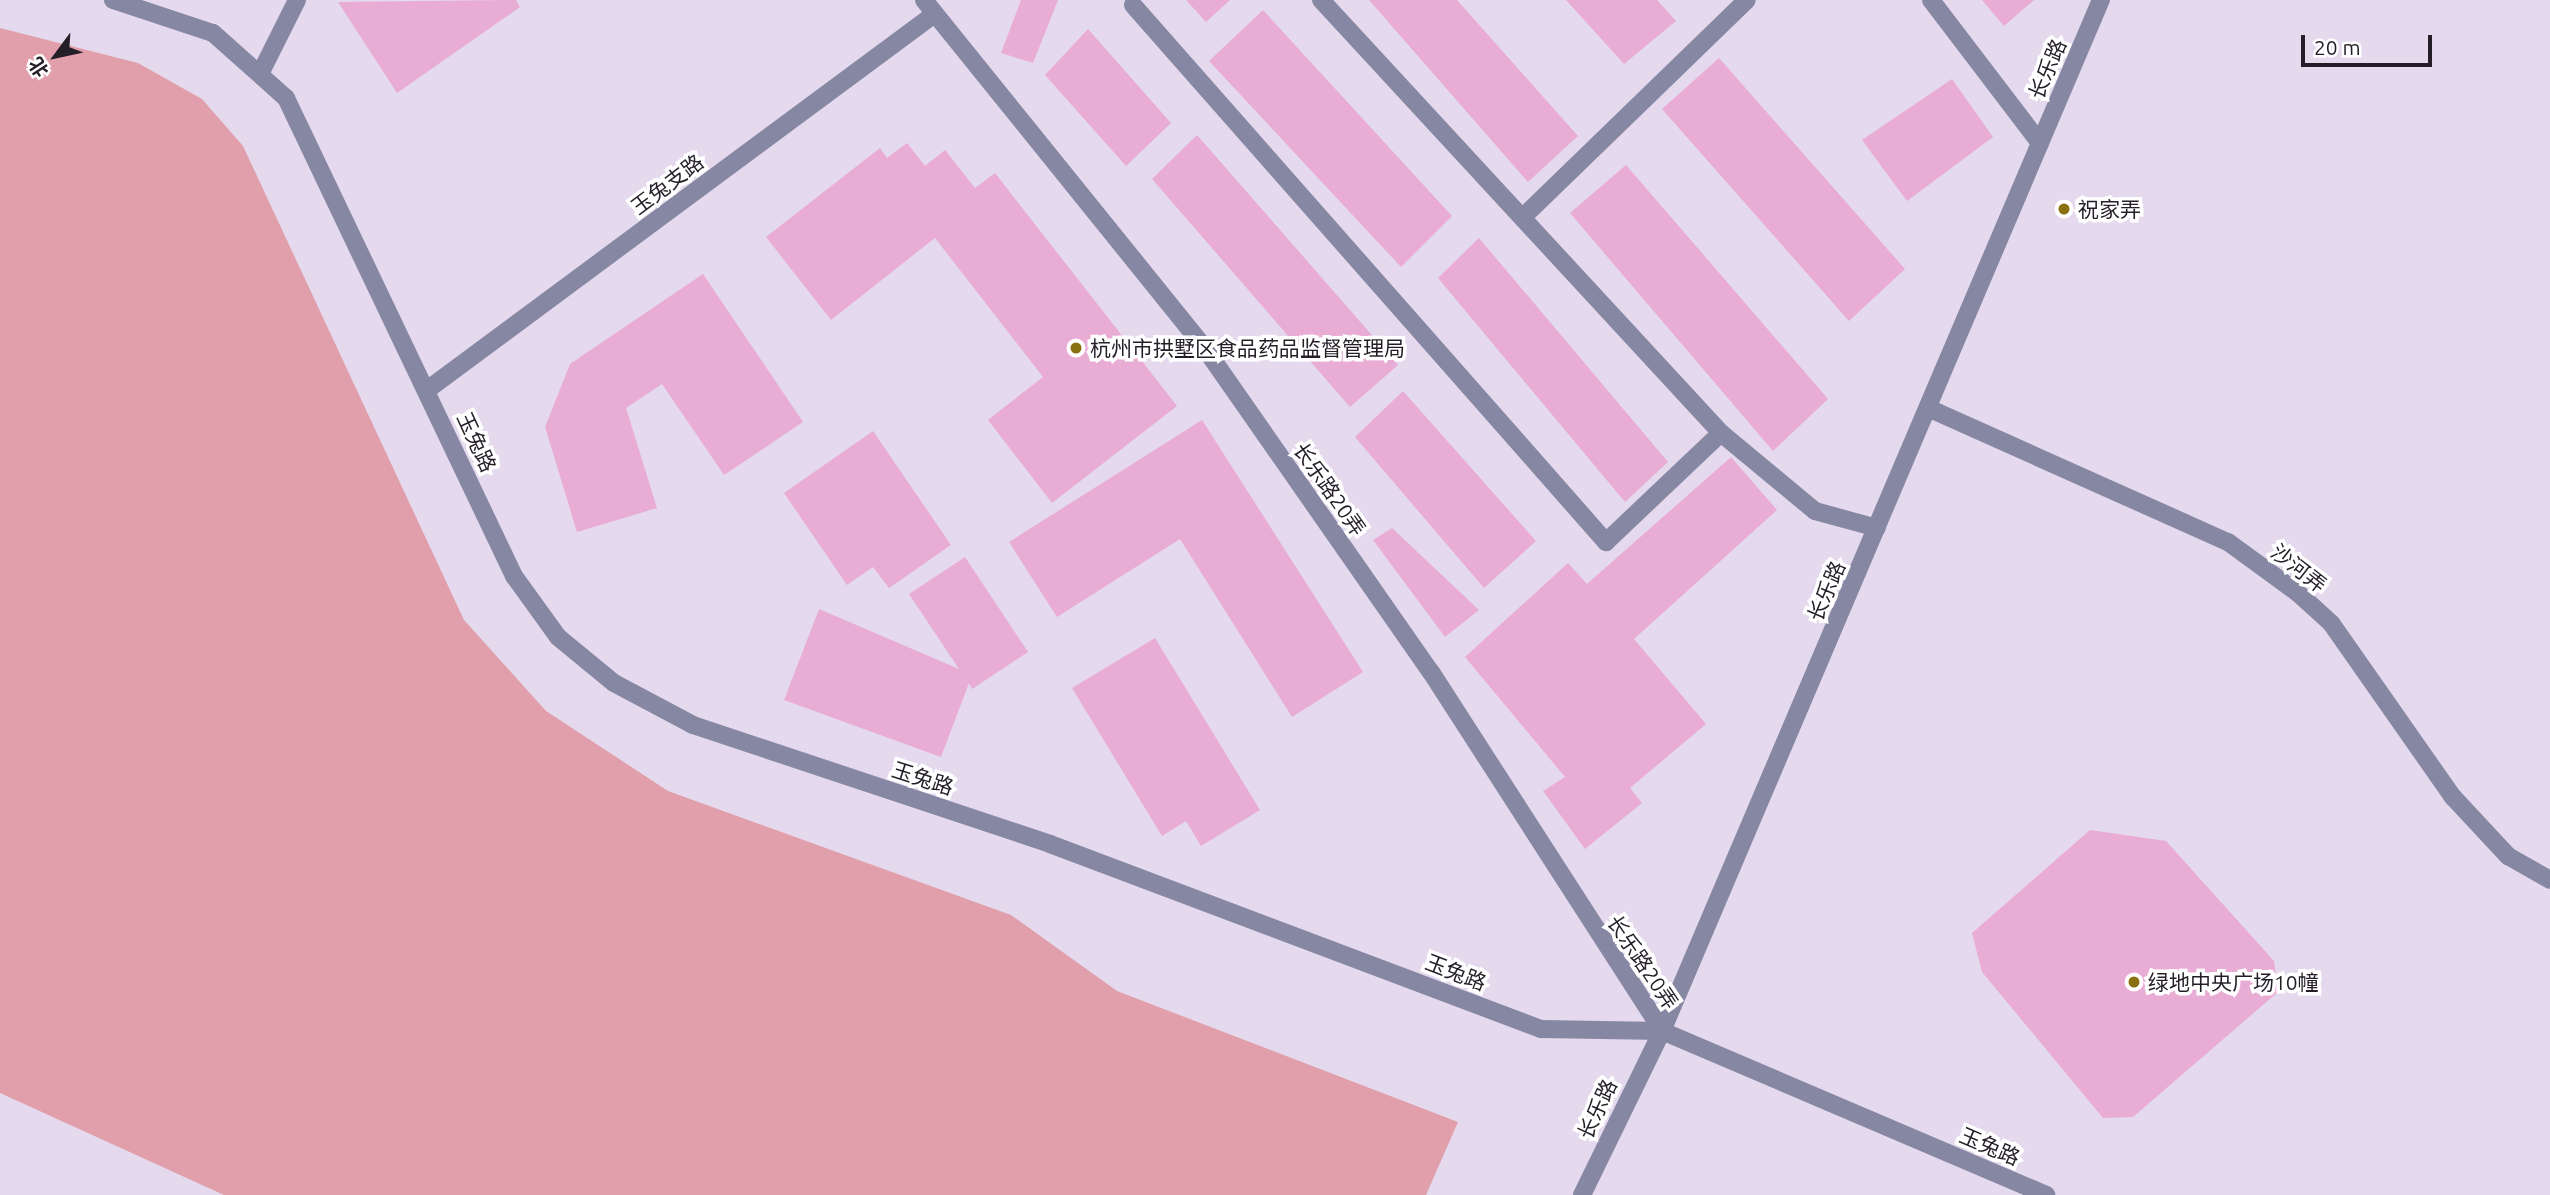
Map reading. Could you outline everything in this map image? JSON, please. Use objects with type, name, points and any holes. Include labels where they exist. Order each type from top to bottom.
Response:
[{"type":"street","name":"玉兔路","points":[[113,0],[213,33],[262,70],[312,141],[521,586],[558,637],[655,708],[1050,844],[1541,1028],[1662,1031],[2046,1195]]},
{"type":"street","points":[[262,70],[296,0]]},
{"type":"street","points":[[1321,0],[1524,216],[1721,433],[1815,511],[1877,528]]},
{"type":"street","points":[[1524,216],[1747,0]]},
{"type":"street","points":[[1931,0],[2040,143]]},
{"type":"street","name":"长乐路","points":[[1582,1195],[1662,1031],[2101,0]]},
{"type":"street","points":[[1133,5],[1606,541],[1721,433]]},
{"type":"street","name":"玉兔支路","points":[[427,390],[928,7]]},
{"type":"street","name":"长乐路20弄","points":[[928,7],[1204,347],[1431,672],[1662,1031]]},
{"type":"street","name":"沙河弄","points":[[1928,408],[2228,542],[2298,593],[2331,623],[2453,797],[2508,856],[2550,880]]},
{"type":"shaded area","points":[[0,28],[138,63],[202,99],[243,146],[464,620],[546,711],[668,791],[1011,915],[1117,991],[1458,1122],[1426,1195],[224,1195],[0,1093]]},
{"type":"building","points":[[516,0],[520,7],[397,93],[338,2]]},
{"type":"building","points":[[1021,0],[1058,0],[1033,63],[1001,53]]},
{"type":"building","points":[[1186,0],[1230,0],[1206,22]]},
{"type":"building","points":[[1369,0],[1457,0],[1578,136],[1528,182]]},
{"type":"building","points":[[1566,0],[1657,0],[1676,21],[1624,64]]},
{"type":"building","points":[[1982,0],[2034,0],[2004,26]]},
{"type":"building","points":[[1263,10],[1452,216],[1401,267],[1209,61]]},
{"type":"building","points":[[1088,29],[1171,123],[1126,166],[1045,75]]},
{"type":"building","points":[[1719,58],[1905,269],[1849,321],[1662,109]]},
{"type":"building","points":[[1952,79],[1993,137],[1907,201],[1862,140]]},
{"type":"building","points":[[1197,135],[1398,365],[1350,407],[1152,179]]},
{"type":"building","name":"杭州市拱墅区食品药品监督管理局","points":[[907,143],[925,166],[945,150],[975,188],[995,173],[1177,406],[1052,503],[988,420],[1043,377],[935,238],[831,320],[766,237],[880,148],[887,158]]},
{"type":"building","points":[[1626,165],[1828,399],[1773,451],[1570,213]]},
{"type":"building","points":[[1479,238],[1668,462],[1625,502],[1438,278]]},
{"type":"building","points":[[703,274],[803,422],[724,475],[662,384],[626,408],[657,508],[577,532],[545,427],[570,364]]},
{"type":"building","points":[[1403,391],[1536,541],[1484,588],[1355,437]]},
{"type":"building","points":[[1202,420],[1363,672],[1292,717],[1180,539],[1057,617],[1009,542]]},
{"type":"building","points":[[873,431],[951,545],[889,588],[873,567],[847,585],[784,493]]},
{"type":"building","points":[[1731,457],[1777,510],[1634,639],[1706,724],[1630,788],[1642,803],[1585,849],[1543,791],[1565,777],[1465,657],[1568,563],[1587,584]]},
{"type":"building","points":[[1392,528],[1479,610],[1445,637],[1373,540]]},
{"type":"building","points":[[965,557],[1028,652],[972,689],[969,683],[941,757],[784,700],[819,609],[959,669],[909,594]]},
{"type":"building","points":[[1155,638],[1260,810],[1201,846],[1186,821],[1162,836],[1072,688]]},
{"type":"building","name":"绿地中央广场10幢","points":[[2090,830],[2166,841],[2274,961],[2278,992],[2133,1117],[2103,1118],[1982,972],[1972,933]]},
{"type":"place","name":"祝家弄","points":[[2064,209]]},
{"type":"place","name":"杭州市拱墅区食品药品监督管理局","points":[[1076,348]]},
{"type":"place","name":"绿地中央广场10幢","points":[[2134,982]]}]
